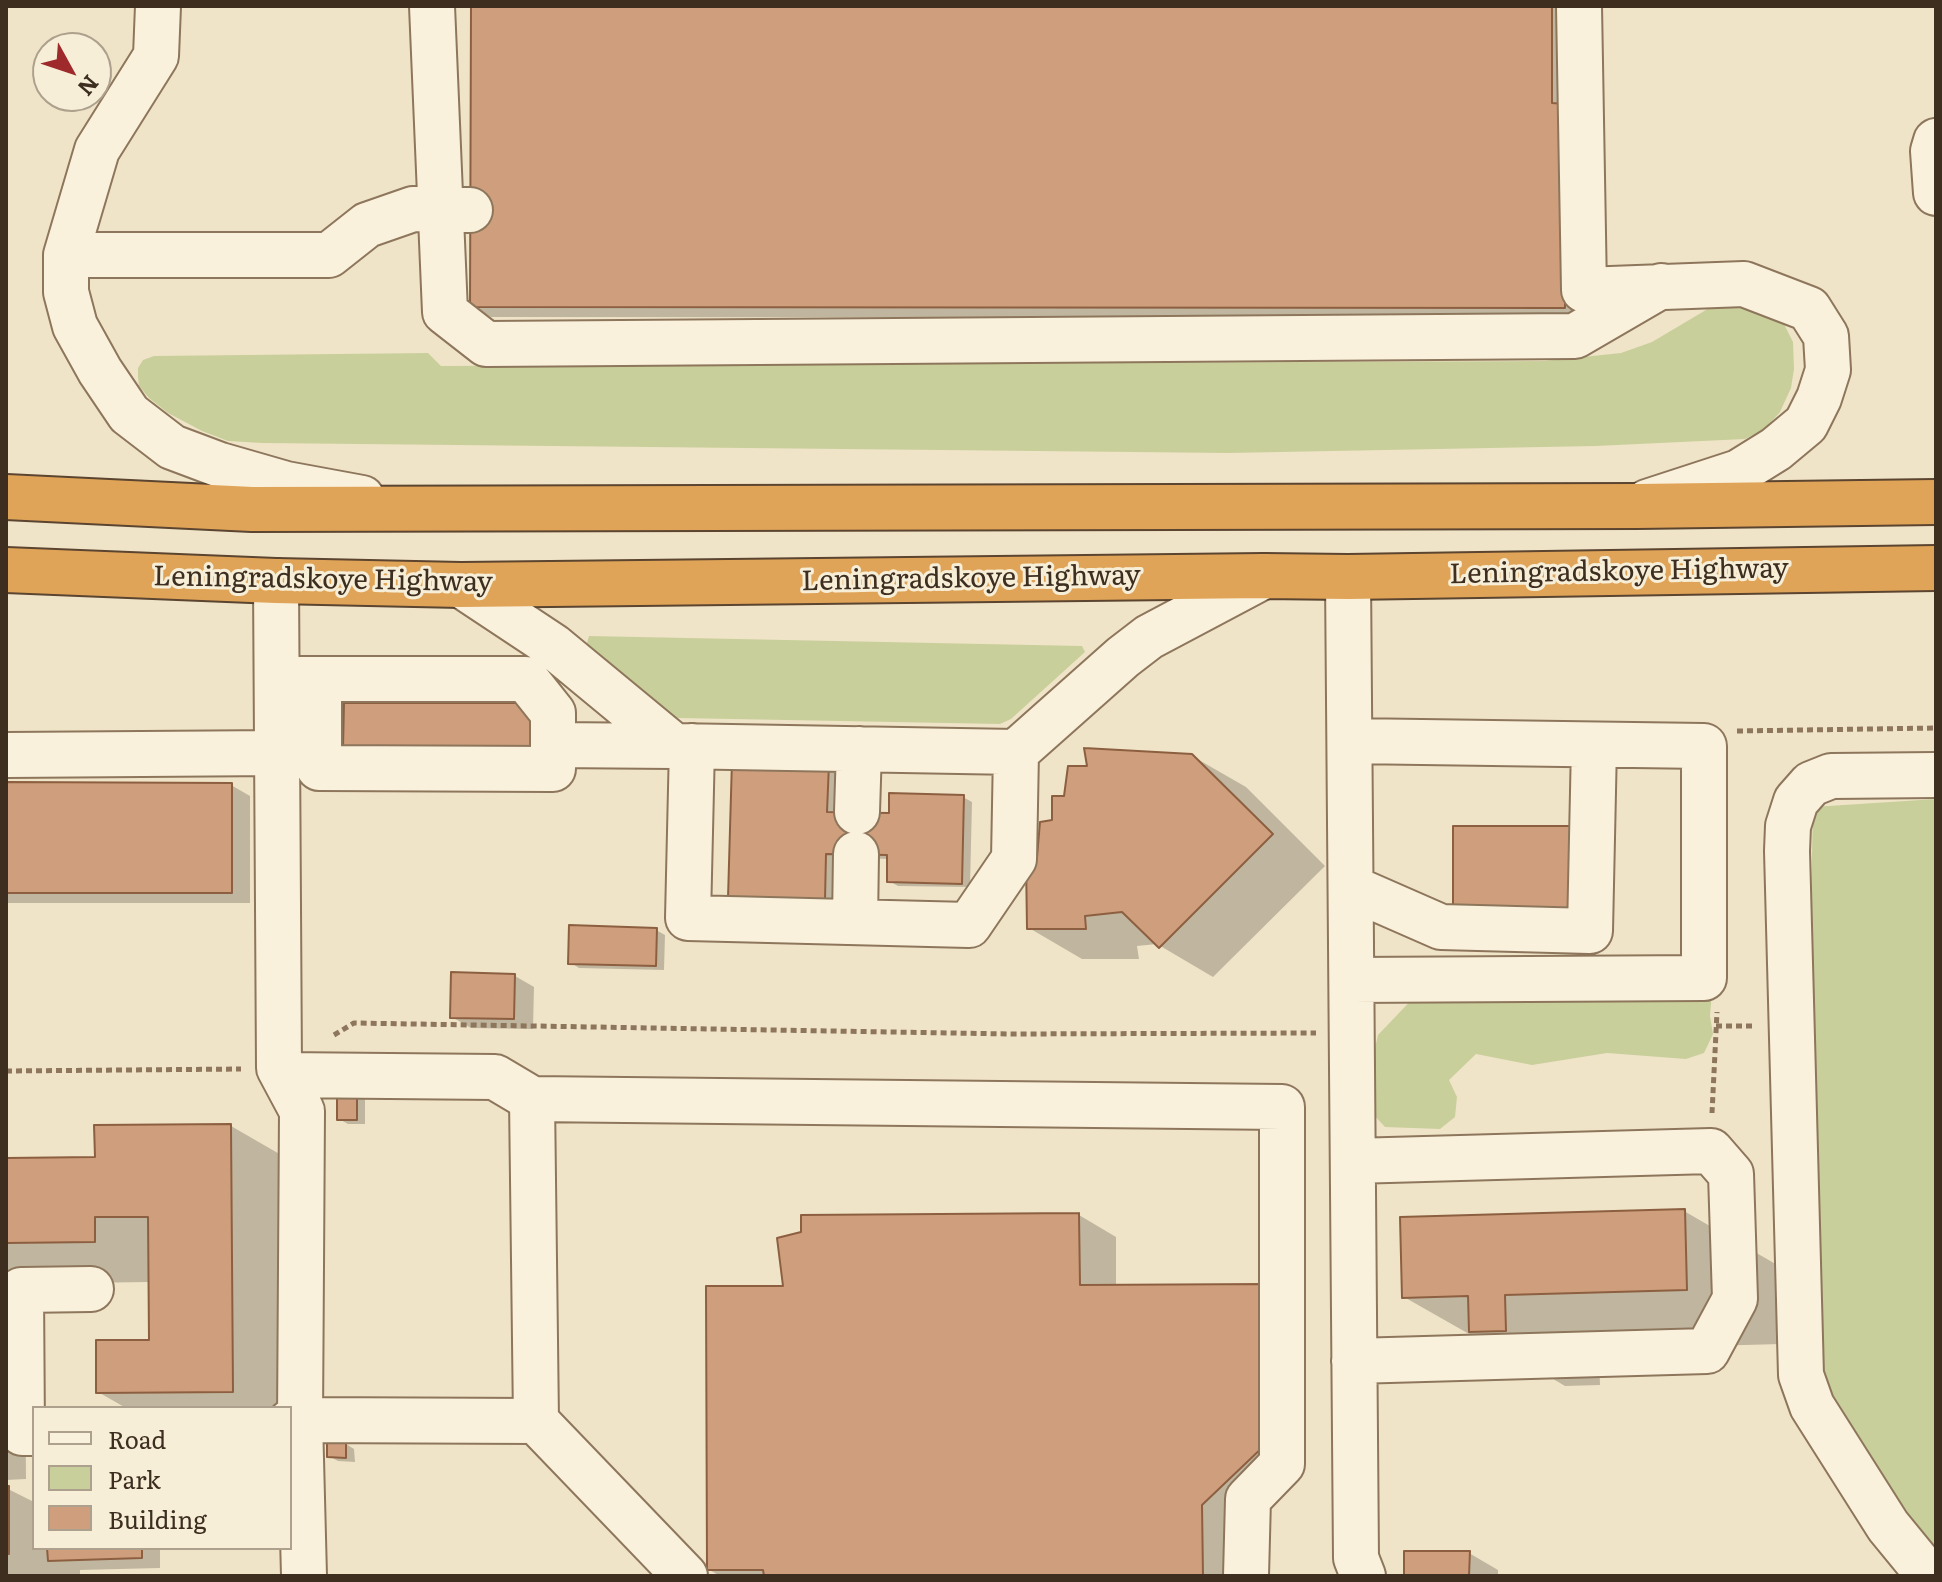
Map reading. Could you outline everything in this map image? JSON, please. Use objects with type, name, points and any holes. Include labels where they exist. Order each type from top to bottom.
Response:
[{"type":"highway","points":[[6,497],[252,509],[1637,506],[1936,502]]},
{"type":"highway","name":"Leningradskoye Highway","points":[[6,570],[461,585],[1936,568]]},
{"type":"lane","points":[[158,6],[156,56],[97,150],[66,255],[66,292],[81,338],[129,414],[172,447],[286,484],[420,508]]},
{"type":"lane","points":[[432,6],[456,210],[445,312],[486,344],[1575,336],[1661,286]]},
{"type":"lane","points":[[1579,6],[1575,232],[1584,290],[1744,284],[1809,309],[1826,336],[1828,370],[1806,424],[1776,449],[1739,472],[1637,506]]},
{"type":"lane","points":[[1936,141],[1933,151],[1936,193]]},
{"type":"lane","points":[[66,255],[329,255],[367,225],[413,209],[456,210]]},
{"type":"lane","points":[[553,745],[1016,752],[1149,637],[1264,576]]},
{"type":"lane","points":[[1348,577],[1356,1558],[1363,1576]]},
{"type":"lane","points":[[276,581],[298,679],[319,768],[553,769],[553,713],[526,679],[298,679]]},
{"type":"lane","points":[[461,585],[553,646],[683,746]]},
{"type":"lane","points":[[298,679],[277,753],[272,949],[277,1052],[302,1111],[295,1421],[304,1576]]},
{"type":"lane","points":[[1351,741],[1704,746],[1704,978],[1352,980]]},
{"type":"lane","points":[[1352,888],[1441,927],[1590,931],[1594,745]]},
{"type":"lane","points":[[683,746],[688,918],[969,925],[1014,859],[1016,752]]},
{"type":"lane","points":[[855,922],[859,749]]},
{"type":"lane","points":[[6,755],[277,753]]},
{"type":"lane","points":[[1929,1576],[1888,1526],[1812,1406],[1801,1375],[1788,826],[1796,801],[1811,784],[1831,776],[1936,775]]},
{"type":"lane","points":[[277,1052],[495,1077],[532,1099],[1282,1107],[1282,1464],[1248,1499],[1246,1576]]},
{"type":"lane","points":[[532,1099],[536,1421],[685,1576]]},
{"type":"lane","points":[[1353,1161],[1711,1151],[1731,1174],[1735,1299],[1707,1351],[1354,1361]]},
{"type":"lane","points":[[32,1433],[22,1433],[14,1290],[91,1289]]},
{"type":"lane","points":[[295,1421],[536,1421]]},
{"type":"path","points":[[1704,746],[1738,730],[1936,728]]},
{"type":"path","points":[[1704,978],[1718,1004],[1711,1151]]},
{"type":"path","points":[[329,1038],[354,1023],[1012,1034],[1353,1033]]},
{"type":"path","points":[[6,1071],[277,1052]]},
{"type":"green space","points":[[1747,303],[1783,322],[1793,342],[1791,388],[1780,412],[1765,429],[1745,439],[1596,446],[1228,453],[262,443],[228,441],[168,413],[139,386],[138,377],[138,368],[143,360],[154,356],[428,353],[441,366],[1544,361],[1621,353],[1652,342],[1716,304]]},
{"type":"green space","points":[[589,636],[1082,646],[1085,652],[1011,719],[1000,724],[678,718],[664,715],[587,643]]},
{"type":"green space","points":[[1936,799],[1936,1576],[1801,1375],[1813,807]]},
{"type":"green space","points":[[1712,991],[1710,1016],[1713,1034],[1704,1053],[1686,1059],[1607,1053],[1532,1065],[1476,1054],[1449,1080],[1457,1097],[1455,1117],[1440,1129],[1385,1127],[1372,1113],[1369,1074],[1378,1035],[1419,992]]},
{"type":"building","points":[[471,6],[1552,6],[1552,103],[1565,104],[1565,308],[470,307]]},
{"type":"building","points":[[344,703],[535,703],[535,748],[343,748]]},
{"type":"building","points":[[1084,748],[1192,754],[1273,834],[1159,948],[1122,912],[1085,916],[1086,929],[1027,929],[1026,859],[1037,857],[1040,822],[1052,820],[1052,796],[1064,796],[1068,766],[1087,766]]},
{"type":"building","points":[[732,760],[829,763],[827,812],[889,813],[889,793],[964,795],[962,884],[887,882],[887,855],[826,854],[825,900],[728,898]]},
{"type":"building","points":[[6,782],[232,783],[232,893],[6,893]]},
{"type":"building","points":[[1453,826],[1571,826],[1571,917],[1453,917]]},
{"type":"building","points":[[569,925],[657,928],[656,966],[568,964]]},
{"type":"building","points":[[451,972],[515,974],[514,1019],[450,1018]]},
{"type":"building","points":[[337,1091],[357,1092],[357,1120],[337,1120]]},
{"type":"building","points":[[231,1124],[233,1392],[96,1393],[96,1340],[149,1340],[148,1217],[95,1217],[95,1242],[6,1243],[6,1158],[95,1157],[94,1125]]},
{"type":"building","points":[[1685,1209],[1687,1290],[1505,1295],[1506,1331],[1469,1332],[1468,1296],[1402,1298],[1400,1217]]},
{"type":"building","points":[[1079,1213],[1080,1285],[1266,1284],[1266,1444],[1202,1505],[1203,1576],[764,1576],[763,1570],[707,1570],[706,1286],[783,1286],[777,1238],[801,1232],[801,1215]]},
{"type":"building","points":[[327,1442],[346,1442],[346,1458],[327,1457]]},
{"type":"building","points":[[6,1486],[9,1486],[9,1554],[6,1554]]},
{"type":"building","points":[[47,1550],[142,1550],[142,1558],[48,1561]]},
{"type":"building","points":[[1404,1551],[1470,1551],[1469,1576],[1404,1576]]}]
